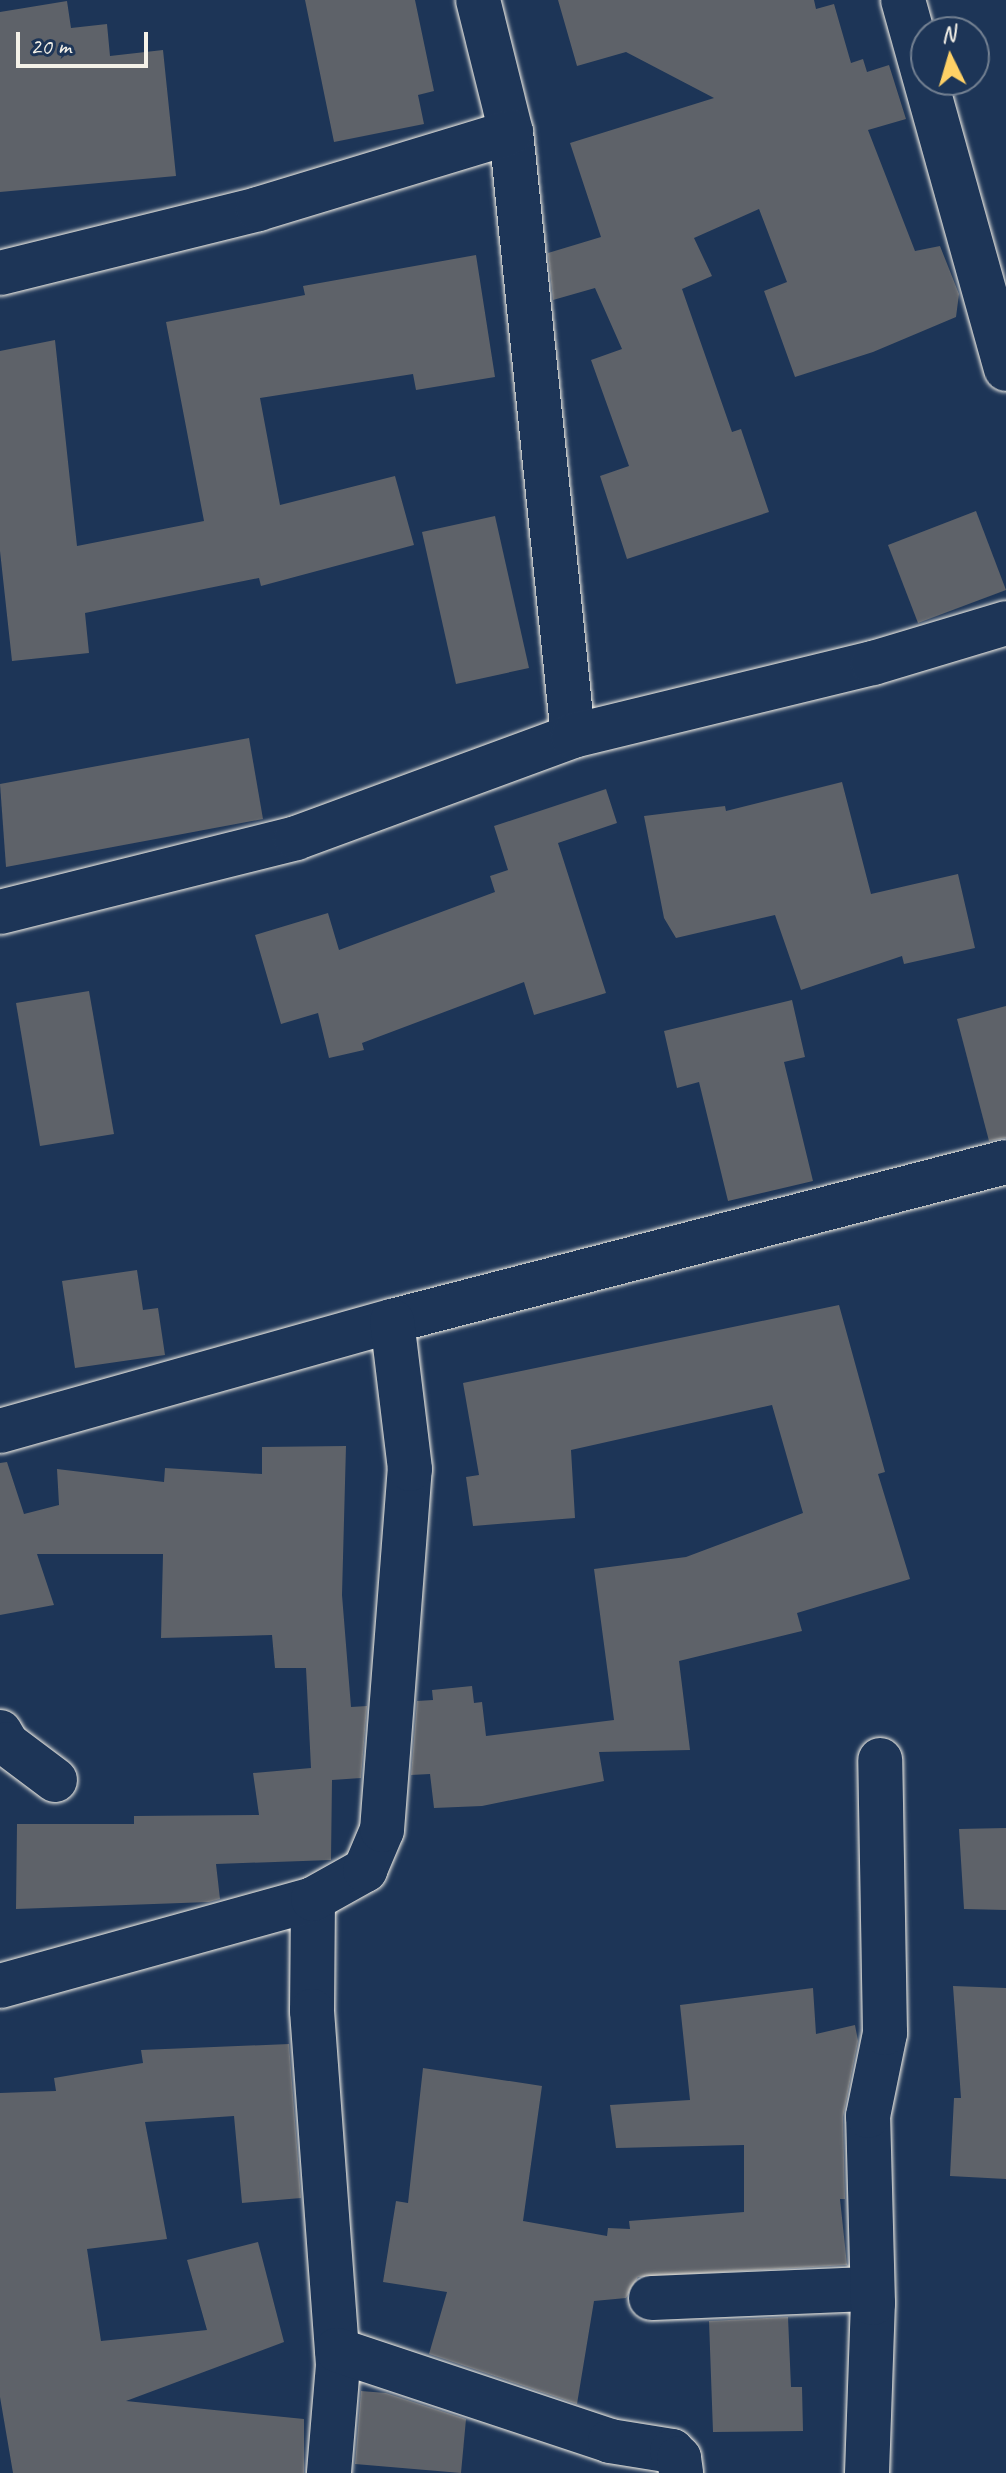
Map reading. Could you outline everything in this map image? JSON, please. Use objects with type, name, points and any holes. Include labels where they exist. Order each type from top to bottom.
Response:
[{"type":"street","points":[[478,0],[511,132],[573,736]]},
{"type":"street","points":[[903,0],[1006,369]]},
{"type":"street","points":[[0,273],[258,209],[511,132]]},
{"type":"street","points":[[0,912],[296,838],[573,736],[873,663],[1006,623]]},
{"type":"street","points":[[0,1431],[392,1321],[1006,1162]]},
{"type":"street","points":[[0,1986],[313,1899],[365,1870],[382,1830],[410,1469],[392,1321]]},
{"type":"street","points":[[0,1732],[7,1744],[55,1780]]},
{"type":"street","points":[[867,2473],[868,2116],[885,2033],[880,1760]]},
{"type":"street","points":[[313,1899],[312,2011],[337,2350],[329,2473]]},
{"type":"street","points":[[651,2298],[869,2289]]},
{"type":"street","points":[[337,2350],[610,2441],[672,2451],[679,2458],[681,2473]]},
{"type":"building","points":[[305,0],[415,0],[434,91],[418,95],[424,124],[334,142]]},
{"type":"building","points":[[558,0],[814,0],[816,9],[834,4],[851,63],[863,59],[867,72],[889,65],[906,119],[868,130],[915,251],[940,246],[959,294],[956,317],[873,352],[795,377],[764,291],[787,282],[759,209],[694,238],[712,276],[682,289],[732,432],[741,429],[769,512],[627,559],[600,476],[629,466],[591,360],[622,349],[595,288],[553,300],[548,253],[601,237],[570,143],[714,98],[626,52],[577,66]]},
{"type":"building","points":[[67,1],[71,28],[107,24],[110,56],[163,50],[176,176],[0,192],[0,12]]},
{"type":"building","points":[[476,255],[495,377],[416,390],[413,374],[260,398],[280,505],[395,476],[414,545],[261,586],[259,578],[85,613],[89,653],[12,661],[0,551],[0,351],[55,340],[77,546],[204,521],[166,322],[305,295],[303,286]]},
{"type":"building","points":[[976,511],[1006,590],[918,623],[888,545]]},
{"type":"building","points":[[495,516],[529,668],[456,684],[422,532]]},
{"type":"building","points":[[249,738],[263,819],[6,867],[0,784]]},
{"type":"building","points":[[842,782],[871,894],[958,874],[975,948],[904,964],[902,956],[801,990],[775,915],[676,938],[664,918],[644,816],[725,806],[726,811]]},
{"type":"building","points":[[606,789],[617,823],[558,843],[606,993],[534,1015],[524,982],[362,1043],[364,1050],[329,1058],[318,1013],[281,1024],[255,935],[328,913],[339,950],[495,892],[490,876],[508,870],[494,826]]},
{"type":"building","points":[[89,991],[114,1134],[40,1146],[16,1003]]},
{"type":"building","points":[[792,1000],[805,1057],[784,1062],[813,1181],[728,1201],[699,1082],[677,1088],[664,1031]]},
{"type":"building","points":[[1006,1006],[1006,1138],[989,1141],[957,1019]]},
{"type":"building","points":[[137,1270],[143,1310],[158,1308],[165,1355],[75,1368],[62,1281]]},
{"type":"building","points":[[839,1305],[885,1472],[878,1474],[910,1579],[797,1613],[802,1631],[679,1661],[690,1750],[599,1752],[604,1781],[482,1806],[434,1808],[430,1774],[411,1775],[417,1701],[433,1700],[432,1690],[472,1686],[474,1703],[482,1702],[486,1736],[614,1720],[594,1569],[686,1557],[803,1513],[772,1405],[571,1450],[575,1518],[473,1526],[466,1477],[479,1475],[463,1383]]},
{"type":"building","points":[[346,1446],[342,1595],[351,1707],[367,1706],[361,1778],[332,1780],[331,1860],[216,1864],[220,1899],[209,1902],[16,1909],[17,1824],[134,1824],[134,1816],[259,1815],[253,1773],[311,1768],[306,1668],[275,1668],[272,1635],[161,1638],[163,1554],[37,1554],[54,1605],[0,1615],[0,1463],[7,1462],[24,1514],[59,1505],[57,1469],[164,1482],[165,1468],[262,1474],[262,1447]]},
{"type":"building","points":[[1006,1828],[1006,1910],[964,1909],[959,1829]]},
{"type":"building","points":[[953,1986],[1006,1988],[1006,2179],[950,2176],[954,2098],[961,2098]]},
{"type":"building","points":[[813,1988],[816,2034],[855,2025],[858,2041],[843,2117],[845,2199],[840,2199],[847,2265],[638,2277],[626,2298],[594,2301],[577,2404],[429,2354],[447,2292],[383,2282],[396,2201],[408,2203],[423,2068],[542,2086],[523,2221],[607,2236],[608,2228],[630,2229],[629,2221],[744,2212],[744,2145],[616,2148],[610,2105],[690,2100],[680,2005]]},
{"type":"building","points":[[289,2044],[301,2198],[242,2203],[234,2116],[145,2122],[167,2239],[87,2249],[101,2341],[207,2330],[187,2260],[258,2242],[284,2342],[126,2401],[304,2419],[304,2473],[13,2473],[0,2397],[0,2093],[56,2091],[54,2078],[143,2063],[141,2050]]},
{"type":"building","points":[[788,2317],[791,2387],[802,2387],[803,2431],[713,2432],[709,2321]]},
{"type":"building","points":[[361,2391],[386,2393],[466,2419],[461,2473],[355,2464]]}]
